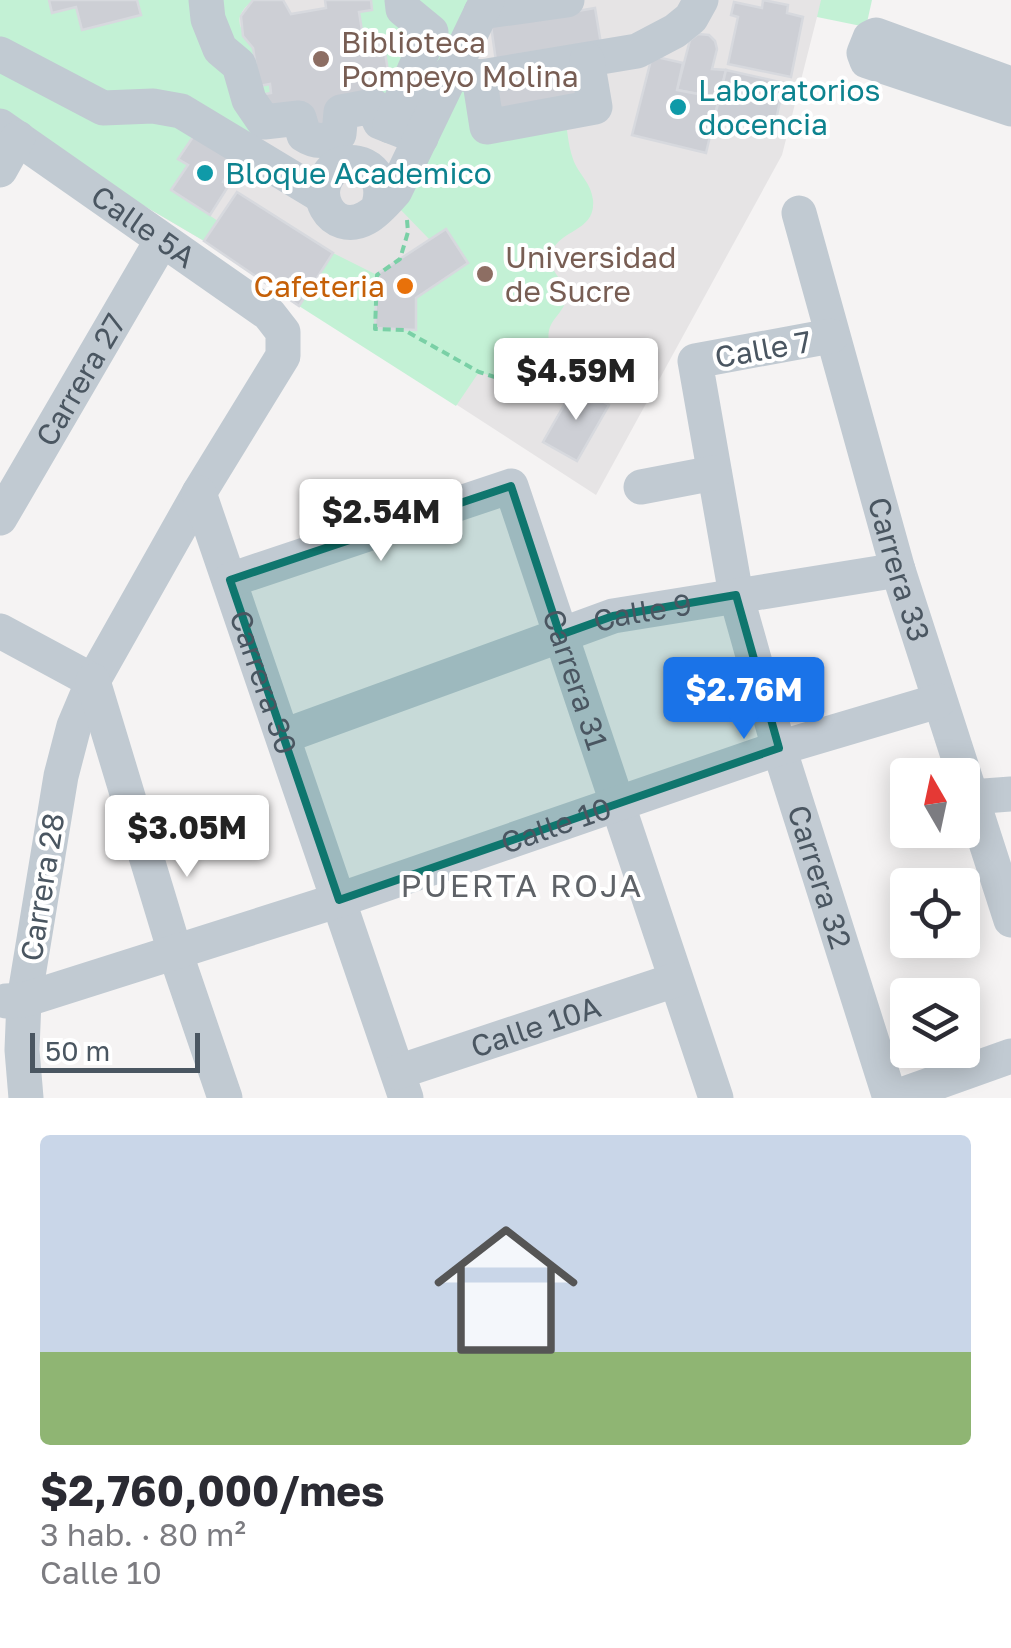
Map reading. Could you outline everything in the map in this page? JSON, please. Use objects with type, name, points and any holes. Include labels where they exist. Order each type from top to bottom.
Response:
[{"type":"street","points":[[206,0],[208,18],[220,49],[239,65],[248,100],[264,122],[300,118],[304,135],[312,140],[339,134],[341,112],[373,106],[380,122],[447,71],[551,2]]},
{"type":"street","points":[[402,0],[403,9],[431,32],[447,71],[487,127],[595,107],[586,60]]},
{"type":"street","points":[[447,71],[481,77],[649,47],[690,18],[701,0]]},
{"type":"street","points":[[1011,84],[876,35],[870,38],[864,53],[868,61],[1011,109]]},
{"type":"street","points":[[0,54],[104,108],[153,106],[181,111],[322,196],[332,214],[351,222],[370,216],[395,191],[447,71]]},
{"type":"street","points":[[0,170],[9,132]]},
{"type":"street","name":"Calle 5A","points":[[9,132],[269,314],[283,332],[283,356],[199,493]]},
{"type":"street","name":"Carrera 33","points":[[798,213],[898,570],[958,758]]},
{"type":"street","name":"Carrera 27","points":[[0,518],[162,240]]},
{"type":"street","name":"Calle 7","points":[[695,361],[830,336]]},
{"type":"street","name":"Carrera 32","points":[[695,361],[736,595],[779,748],[892,1098]]},
{"type":"street","points":[[642,487],[714,474]]},
{"type":"street","name":"Carrera 31","points":[[230,580],[511,486],[716,1098]]},
{"type":"street","points":[[92,681],[199,493]]},
{"type":"street","name":"Carrera 30","points":[[199,493],[402,1085]]},
{"type":"street","name":"Calle 9","points":[[284,736],[612,616],[898,570]]},
{"type":"street","points":[[0,631],[92,681],[224,1098]]},
{"type":"street","name":"Carrera 28","points":[[26,1098],[12,1000],[60,776],[92,681]]},
{"type":"street","name":"Calle 10","points":[[12,1000],[339,900],[616,802],[938,701]]},
{"type":"street","points":[[980,796],[1011,794]]},
{"type":"street","name":"Carrera 33","points":[[980,825],[1011,920]]},
{"type":"street","name":"Calle 10A","points":[[402,1085],[675,980]]},
{"type":"street","points":[[892,1098],[1011,1056]]},
{"type":"path","points":[[383,202],[406,215],[408,232],[400,260],[377,274],[375,328],[404,330],[478,372],[504,380],[525,383],[554,370],[574,381]]},
{"type":"highlighted area","points":[[511,486],[560,635],[613,616],[736,595],[779,748],[339,900],[230,580]]},
{"type":"shaded area","name":"Universidad de Sucre","points":[[0,0],[872,0],[817,17],[782,155],[596,495],[204,241],[107,184]]},
{"type":"green space","points":[[0,0],[49,0],[53,12],[76,7],[82,30],[141,15],[137,0],[253,0],[239,21],[255,55],[259,86],[270,84],[271,93],[247,151],[202,123],[179,158],[188,165],[171,190],[218,221],[204,241],[107,184],[0,110]]},
{"type":"green space","points":[[371,0],[486,0],[446,85],[565,113],[573,159],[592,194],[589,218],[556,244],[550,258],[566,298],[549,331],[547,370],[540,377],[521,382],[479,372],[456,406],[299,306],[333,253],[377,275],[375,328],[416,330],[416,298],[467,264],[445,230],[430,240],[398,207],[421,138],[373,106],[368,74],[383,40],[364,43],[359,12],[372,10]]},
{"type":"green space","points":[[821,0],[872,0],[866,27],[817,17]]},
{"type":"building","points":[[49,0],[137,0],[141,15],[82,30],[76,7],[52,13]]},
{"type":"building","name":"Biblioteca Pompeyo Molina","points":[[253,0],[283,0],[291,14],[326,8],[325,0],[371,0],[372,10],[359,12],[364,43],[383,40],[388,71],[368,74],[373,106],[342,128],[264,122],[260,95],[271,93],[270,84],[259,86],[253,48],[243,36],[241,16]]},
{"type":"building","points":[[763,0],[788,5],[787,13],[803,17],[791,77],[728,64],[738,17],[731,15],[734,2],[762,8]]},
{"type":"building","points":[[595,8],[602,50],[497,68],[491,26]]},
{"type":"building","points":[[698,34],[709,35],[715,41],[712,69],[726,70],[719,98],[677,90],[690,40]]},
{"type":"building","name":"Laboratorios docencia","points":[[652,56],[683,63],[677,90],[719,98],[706,153],[632,135]]},
{"type":"building","points":[[588,69],[595,107],[487,127],[481,89]]},
{"type":"building","points":[[726,70],[784,83],[774,129],[715,116]]},
{"type":"building","name":"Bloque Academico","points":[[197,131],[238,157],[223,182],[229,185],[210,215],[171,190],[188,165],[178,159]]},
{"type":"building","points":[[237,192],[333,253],[299,306],[204,241]]},
{"type":"building","name":"Cafeteria","points":[[446,229],[468,263],[416,298],[416,330],[375,328],[377,274]]},
{"type":"building","points":[[575,386],[609,405],[577,461],[543,442]]},
{"type":"place","name":"Biblioteca Pompeyo Molina","points":[[321,59]]},
{"type":"place","name":"Laboratorios docencia","points":[[678,107]]},
{"type":"place","name":"Bloque Academico","points":[[205,173]]},
{"type":"place","name":"Universidad de Sucre","points":[[485,274]]},
{"type":"place","name":"Cafeteria","points":[[405,286]]},
{"type":"district","name":"PUERTA ROJA","points":[[522,885]]}]
